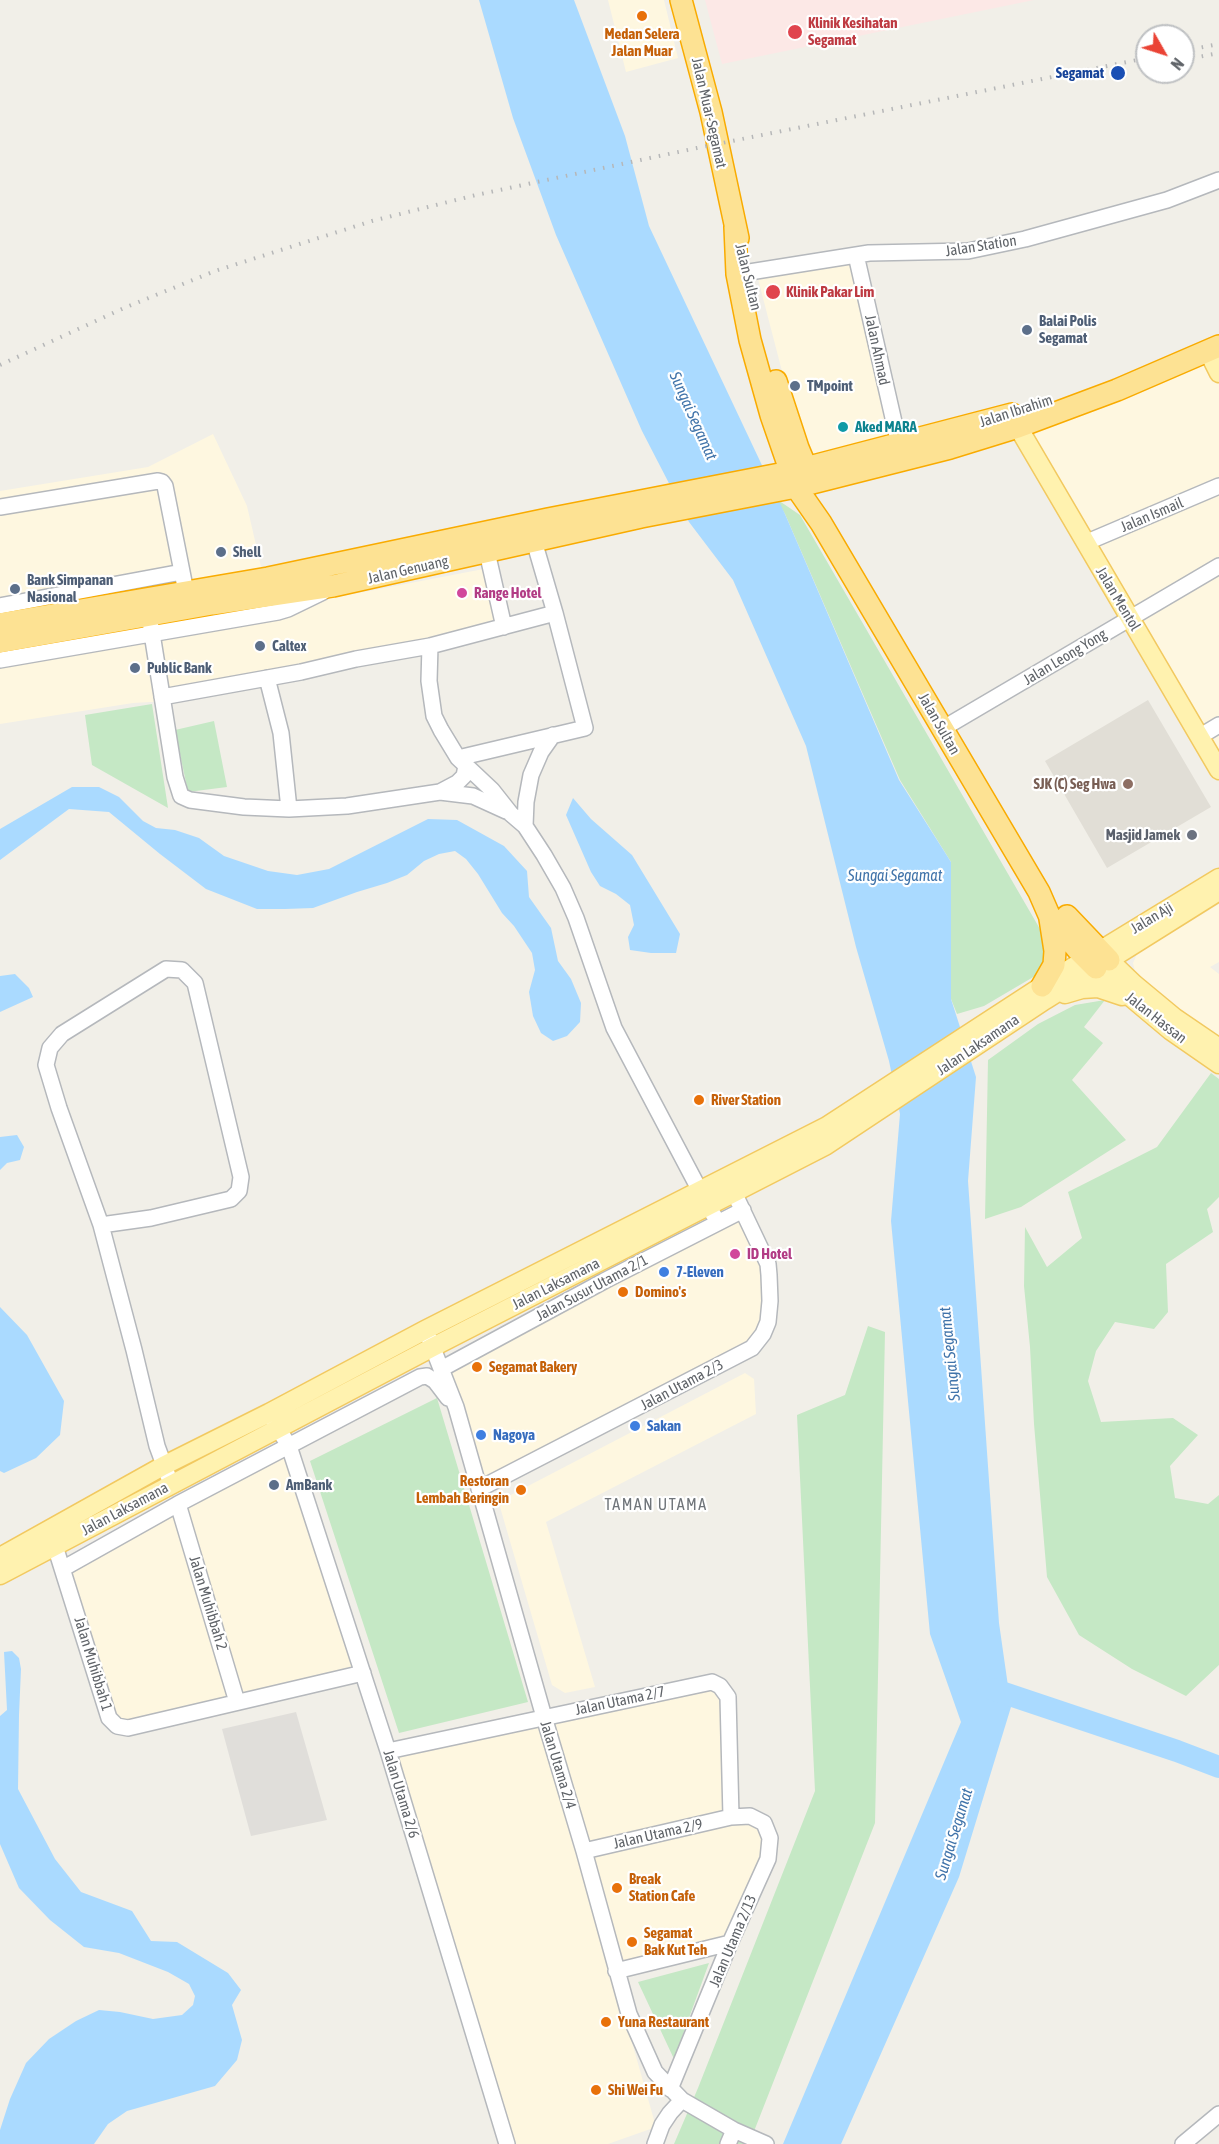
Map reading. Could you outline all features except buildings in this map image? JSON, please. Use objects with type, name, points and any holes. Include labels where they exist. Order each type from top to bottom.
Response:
[{"type":"highway","name":"Jalan Muar-Segamat","points":[[681,0],[711,112],[735,227]]},
{"type":"highway","name":"Jalan Sultan","points":[[735,227],[743,273],[750,340],[771,415],[793,479],[1039,892],[1049,915],[1097,959]]},
{"type":"highway","name":"Jalan Ibrahim","points":[[793,479],[899,444],[1045,403],[1091,386],[1219,331]]},
{"type":"highway","name":"Jalan Ibrahim","points":[[793,479],[950,448],[1018,427],[1118,390],[1214,348]]},
{"type":"highway","name":"Jalan Genuang","points":[[0,624],[184,582],[416,568],[534,541],[636,511],[793,479]]},
{"type":"highway","name":"Jalan Genuang","points":[[0,642],[150,624],[333,586],[356,571],[398,552],[548,519],[636,511]]},
{"type":"highway","points":[[398,552],[404,565],[416,568]]},
{"type":"highway","name":"Jalan Sultan","points":[[1039,892],[1058,907],[1097,959]]},
{"type":"highway","points":[[1044,993],[1054,965],[1055,951],[1049,915]]},
{"type":"main road","points":[[1214,348],[1219,373]]},
{"type":"main road","name":"Jalan Mentol","points":[[1018,427],[1219,770]]},
{"type":"main road","name":"Jalan Aji","points":[[1097,959],[1219,878]]},
{"type":"main road","name":"Jalan Aji","points":[[1097,959],[1219,891]]},
{"type":"main road","name":"Jalan Laksamana","points":[[0,1575],[433,1347],[730,1184],[827,1126],[854,1120],[1097,959]]},
{"type":"main road","name":"Jalan Hassan","points":[[1097,959],[1135,1001],[1176,1035],[1219,1064]]},
{"type":"main road","name":"Jalan Hassan","points":[[1097,959],[1219,1048]]},
{"type":"main road","points":[[1044,993],[1098,988],[1135,1001]]},
{"type":"main road","name":"Jalan Laksamana","points":[[0,1557],[163,1466],[425,1330],[704,1198]]},
{"type":"street","name":"Jalan Station","points":[[743,273],[869,253],[968,251],[1167,201],[1219,180]]},
{"type":"street","name":"Jalan Ahmad","points":[[856,255],[899,444]]},
{"type":"street","points":[[0,507],[162,482],[165,486],[184,582],[0,606]]},
{"type":"street","name":"Jalan Ismail","points":[[1084,543],[1219,486]]},
{"type":"street","points":[[462,762],[585,728],[534,541]]},
{"type":"street","points":[[487,552],[504,627]]},
{"type":"street","name":"Jalan Leong Yong","points":[[942,729],[1219,566]]},
{"type":"street","points":[[162,697],[430,646],[555,613]]},
{"type":"street","points":[[0,660],[150,624],[175,777],[181,796],[190,800],[244,807],[289,809],[347,806],[440,792],[473,796],[511,814]]},
{"type":"street","points":[[430,646],[429,681],[434,716],[450,746],[462,762],[492,790],[536,840],[563,888],[614,1028],[718,1222]]},
{"type":"street","points":[[267,678],[281,733],[289,809]]},
{"type":"street","points":[[1199,737],[1219,725]]},
{"type":"street","points":[[525,826],[526,802],[531,775],[541,752],[554,735]]},
{"type":"street","points":[[440,792],[458,783],[464,776],[462,762]]},
{"type":"street","points":[[101,1225],[151,1218],[231,1199],[239,1191],[240,1177],[195,983],[182,970],[166,969],[62,1034],[50,1048],[46,1065],[101,1225],[163,1466],[171,1484]]},
{"type":"street","name":"Jalan Utama 2/3","points":[[479,1489],[752,1348],[763,1334],[768,1322],[770,1301],[768,1264],[730,1184]]},
{"type":"street","name":"Jalan Susur Utama 2/1","points":[[443,1368],[604,1281],[743,1210]]},
{"type":"street","name":"Jalan Utama 2/4","points":[[425,1330],[443,1368],[456,1407],[584,1851],[616,1971],[629,2014],[647,2057],[655,2072],[682,2100],[735,2136],[766,2144]]},
{"type":"street","points":[[64,1568],[178,1504],[420,1377],[427,1376],[435,1381],[456,1407]]},
{"type":"street","name":"Jalan Utama 2/6","points":[[268,1413],[289,1446],[388,1751],[507,2144]]},
{"type":"street","name":"Jalan Muhibbah 2","points":[[178,1504],[237,1702]]},
{"type":"street","name":"Jalan Muhibbah 1","points":[[55,1546],[64,1568],[110,1718],[117,1726],[128,1728],[363,1673]]},
{"type":"street","name":"Jalan Utama 2/7","points":[[388,1751],[712,1682],[720,1686],[728,1697],[731,1817]]},
{"type":"street","name":"Jalan Utama 2/13","points":[[670,2089],[730,1943],[768,1859],[770,1838],[764,1823],[750,1816],[731,1817]]},
{"type":"street","name":"Jalan Utama 2/9","points":[[584,1851],[731,1817]]},
{"type":"street","points":[[616,1971],[730,1943]]},
{"type":"street","points":[[655,2144],[669,2113],[682,2100]]},
{"type":"street","points":[[1183,2144],[1219,2114]]},
{"type":"shaded area","points":[[608,0],[664,0],[678,58],[626,72]]},
{"type":"shaded area","name":"Klinik Kesihatan Segamat","points":[[705,0],[1034,0],[722,64]]},
{"type":"shaded area","points":[[861,260],[901,436],[810,459],[790,402],[757,275]]},
{"type":"shaded area","points":[[1219,354],[1219,755],[1027,431]]},
{"type":"shaded area","points":[[213,434],[247,506],[262,571],[0,615],[0,491],[148,467]]},
{"type":"shaded area","points":[[494,567],[509,630],[168,701],[133,703],[0,724],[0,656],[280,608]]},
{"type":"shaded area","name":"SJK (C) Seg Hwa","points":[[1148,700],[1211,807],[1107,868],[1045,761]]},
{"type":"shaded area","points":[[1219,904],[1219,962],[1210,967],[1219,974],[1219,1039],[1136,975],[1133,963],[1137,954]]},
{"type":"shaded area","points":[[745,1204],[772,1262],[767,1337],[476,1496],[437,1366]]},
{"type":"shaded area","points":[[745,1373],[754,1379],[756,1414],[546,1522],[595,1687],[565,1693],[552,1685],[500,1507],[505,1498]]},
{"type":"shaded area","points":[[294,1448],[369,1678],[112,1730],[61,1574]]},
{"type":"shaded area","points":[[724,1683],[736,1811],[776,1837],[732,1950],[614,1979],[656,2127],[608,2144],[503,2144],[384,1757]]},
{"type":"shaded area","points":[[296,1712],[327,1820],[251,1836],[222,1729]]},
{"type":"green space","points":[[775,498],[800,515],[1051,948],[1048,958],[1035,976],[984,1006],[957,1014],[951,999],[951,862],[900,780],[785,514]]},
{"type":"green space","points":[[152,704],[168,808],[92,765],[85,715]]},
{"type":"green space","points":[[214,721],[227,787],[188,792],[175,730]]},
{"type":"green space","points":[[1105,1000],[1084,1027],[1103,1043],[1072,1080],[1126,1140],[1021,1207],[985,1219],[988,1060],[1038,1024],[1075,1005]]},
{"type":"green space","points":[[1211,1073],[1219,1079],[1219,1197],[1207,1209],[1213,1232],[1166,1264],[1168,1312],[1154,1329],[1115,1322],[1096,1351],[1088,1381],[1101,1422],[1173,1418],[1198,1435],[1170,1466],[1175,1498],[1208,1504],[1219,1495],[1219,1665],[1186,1696],[1132,1669],[1079,1635],[1047,1577],[1024,1286],[1025,1227],[1047,1267],[1082,1238],[1068,1192],[1157,1147]]},
{"type":"green space","points":[[868,1326],[885,1332],[875,1823],[749,2144],[674,2144],[815,1791],[797,1415],[845,1395]]},
{"type":"green space","points":[[437,1398],[528,1702],[399,1733],[310,1461]]},
{"type":"green space","points":[[709,1963],[674,2059],[638,1982]]},
{"type":"water","name":"Sungai Segamat","points":[[479,0],[574,0],[625,136],[649,226],[785,514],[899,780],[951,862],[951,999],[976,1077],[968,1181],[999,1623],[1011,1707],[959,1877],[841,2144],[783,2144],[961,1722],[930,1634],[891,1221],[900,1114],[889,1061],[856,947],[806,746],[733,580],[689,522],[642,431],[556,235],[513,118]]},
{"type":"water","points":[[72,787],[99,787],[119,797],[143,821],[156,828],[175,830],[199,838],[224,856],[268,871],[297,875],[329,869],[428,819],[457,820],[504,846],[527,871],[529,897],[551,928],[558,961],[571,979],[581,1003],[580,1022],[567,1036],[553,1041],[541,1033],[533,1016],[529,992],[535,970],[532,953],[502,913],[478,874],[466,859],[455,851],[439,854],[424,861],[407,875],[387,883],[313,908],[285,909],[257,909],[206,889],[109,812],[69,809],[0,860],[0,829]]},
{"type":"water","points":[[573,798],[591,819],[632,855],[680,934],[676,953],[630,950],[628,937],[634,925],[630,905],[616,894],[600,886],[591,872],[566,815]]},
{"type":"water","points":[[15,974],[29,988],[33,997],[0,1012],[0,976]]},
{"type":"water","points":[[17,1135],[24,1147],[20,1160],[7,1163],[0,1170],[0,1137]]},
{"type":"water","points":[[0,1307],[27,1335],[64,1401],[60,1435],[36,1458],[4,1473],[0,1471]]},
{"type":"water","points":[[12,1651],[19,1658],[21,1669],[18,1789],[55,1859],[81,1892],[132,1911],[151,1941],[177,1942],[228,1973],[241,1990],[232,2005],[242,2040],[237,2060],[215,2086],[127,2111],[108,2124],[94,2144],[0,2144],[0,2130],[10,2099],[26,2063],[49,2039],[76,2021],[99,2010],[153,2019],[182,2015],[193,2005],[195,1996],[189,1984],[168,1972],[119,1953],[84,1947],[50,1920],[19,1888],[0,1844],[0,1716],[7,1710],[4,1652]]},
{"type":"waterway","points":[[986,1687],[1219,1767]]},
{"type":"railway","points":[[1195,49],[1219,44]]},
{"type":"railway","points":[[1195,58],[1219,53]]},
{"type":"railway","points":[[0,365],[124,308],[215,271],[372,221],[476,195],[697,148],[1135,60]]},
{"type":"place","name":"Medan Selera Jalan Muar","points":[[642,16]]},
{"type":"place","name":"Klinik Kesihatan Segamat","points":[[795,32]]},
{"type":"place","name":"Segamat","points":[[1118,73]]},
{"type":"place","name":"Klinik Pakar Lim","points":[[773,292]]},
{"type":"place","name":"Balai Polis Segamat","points":[[1027,330]]},
{"type":"place","name":"TMpoint","points":[[795,386]]},
{"type":"place","name":"Aked MARA","points":[[843,427]]},
{"type":"place","name":"Shell","points":[[221,552]]},
{"type":"place","name":"Bank Simpanan Nasional","points":[[15,589]]},
{"type":"place","name":"Range Hotel","points":[[462,593]]},
{"type":"place","name":"Caltex","points":[[260,646]]},
{"type":"place","name":"Public Bank","points":[[135,668]]},
{"type":"place","name":"SJK (C) Seg Hwa","points":[[1128,784]]},
{"type":"place","name":"Masjid Jamek","points":[[1192,835]]},
{"type":"place","name":"River Station","points":[[699,1100]]},
{"type":"place","name":"ID Hotel","points":[[735,1254]]},
{"type":"place","name":"7-Eleven","points":[[664,1272]]},
{"type":"place","name":"Domino's","points":[[623,1292]]},
{"type":"place","name":"Segamat Bakery","points":[[477,1367]]},
{"type":"place","name":"Sakan","points":[[635,1426]]},
{"type":"place","name":"Nagoya","points":[[481,1435]]},
{"type":"place","name":"AmBank","points":[[274,1485]]},
{"type":"place","name":"Restoran Lembah Beringin","points":[[521,1490]]},
{"type":"place","name":"Break Station Cafe","points":[[617,1888]]},
{"type":"place","name":"Segamat Bak Kut Teh","points":[[632,1942]]},
{"type":"place","name":"Yuna Restaurant","points":[[606,2022]]},
{"type":"place","name":"Shi Wei Fu","points":[[596,2090]]},
{"type":"district","name":"TAMAN UTAMA","points":[[656,1505]]}]
